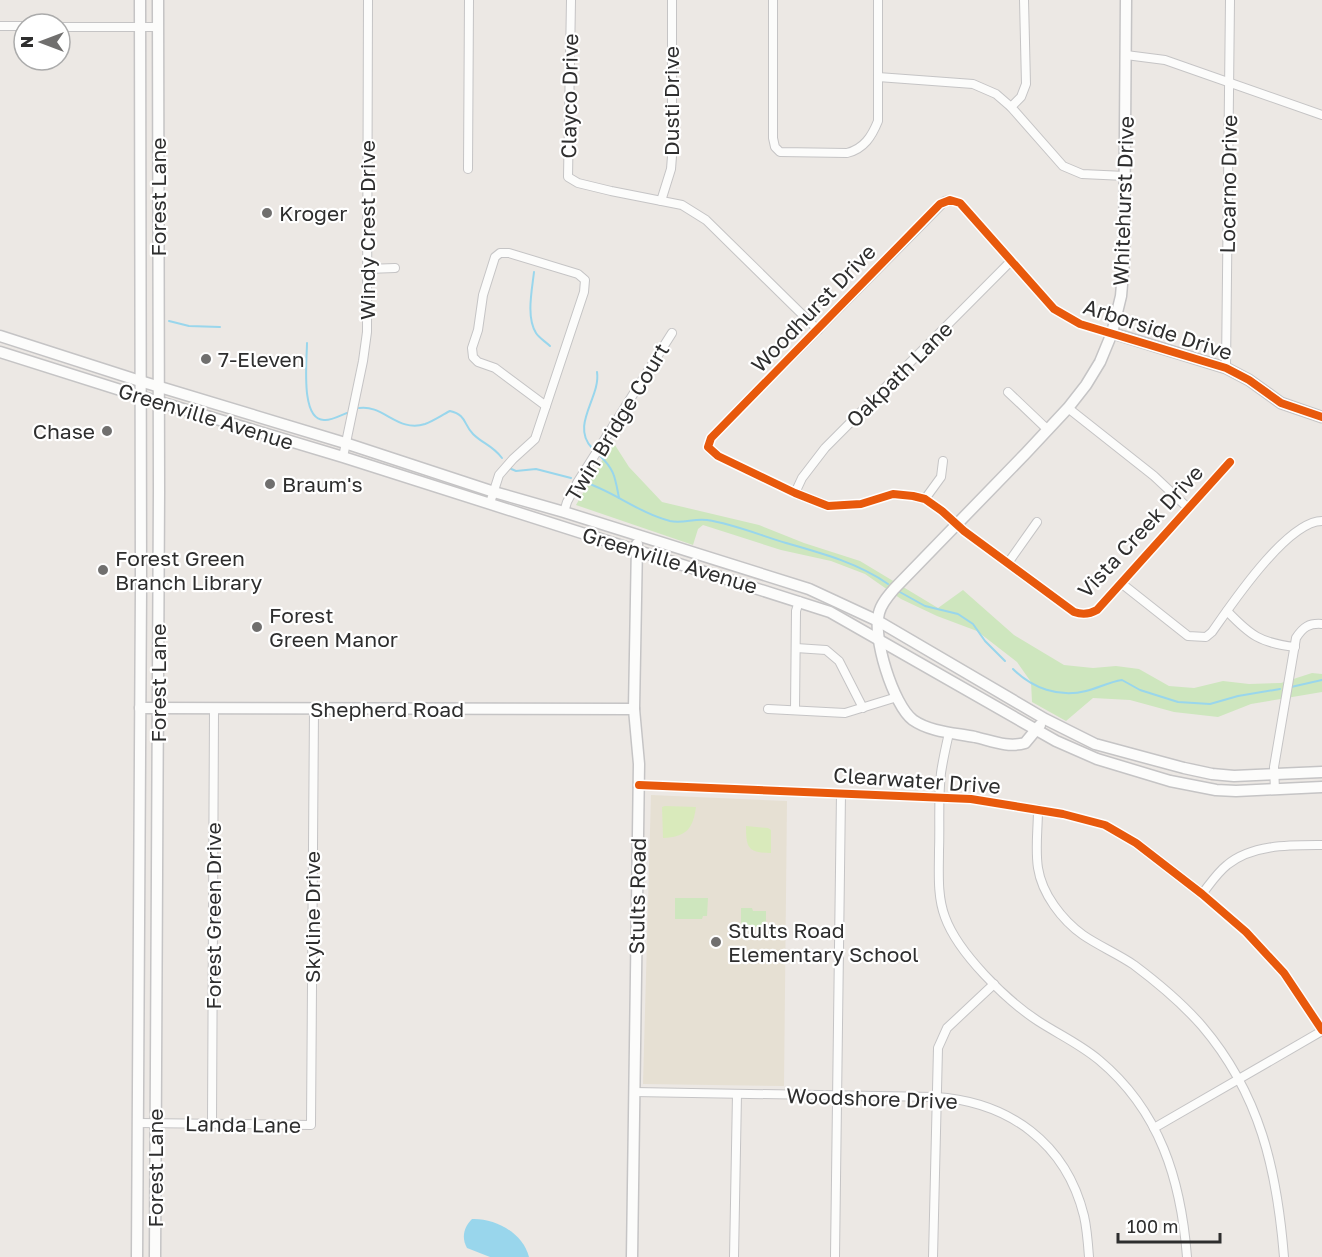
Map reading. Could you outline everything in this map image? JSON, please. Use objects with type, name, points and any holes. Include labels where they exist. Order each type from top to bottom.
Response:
[{"type":"main road","name":"Forest Lane","points":[[137,1257],[141,588],[140,0]]},
{"type":"main road","name":"Forest Lane","points":[[154,1257],[159,491],[158,0]]},
{"type":"main road","name":"Whitehurst Drive","points":[[1045,719],[1025,743],[1017,745],[949,733],[915,721],[907,715],[897,697],[881,653],[878,621],[881,606],[894,589],[1068,408],[1094,373],[1112,333],[1123,281],[1126,0]]},
{"type":"main road","points":[[140,119],[158,119]]},
{"type":"main road","points":[[140,197],[158,196]]},
{"type":"main road","points":[[140,286],[158,280]]},
{"type":"main road","name":"Arborside Drive","points":[[1112,333],[1226,369],[1249,380],[1281,403],[1322,417]]},
{"type":"main road","name":"Greenville Avenue","points":[[0,336],[345,443],[637,549],[830,612],[1088,756],[1170,781],[1195,786],[1236,791],[1322,787]]},
{"type":"main road","name":"Greenville Avenue","points":[[0,352],[343,457],[492,498],[564,512],[808,589],[878,621],[1045,719],[1095,744],[1184,768],[1234,776],[1322,772]]},
{"type":"main road","points":[[240,426],[252,424],[281,431],[288,426]]},
{"type":"main road","points":[[140,490],[159,491]]},
{"type":"main road","name":"Stults Road","points":[[632,1257],[639,785],[634,709],[637,535]]},
{"type":"main road","points":[[141,588],[158,588]]},
{"type":"main road","name":"Shepherd Road","points":[[140,708],[634,709]]},
{"type":"main road","points":[[140,786],[158,786]]},
{"type":"main road","points":[[139,1011],[157,1011]]},
{"type":"street","name":"Windy Crest Drive","points":[[343,457],[367,332],[368,0]]},
{"type":"street","points":[[468,169],[469,0]]},
{"type":"street","name":"Clayco Drive","points":[[571,0],[568,177],[578,183],[682,206],[706,220],[818,330]]},
{"type":"street","name":"Dusti Drive","points":[[661,201],[671,169],[672,156],[672,0]]},
{"type":"street","points":[[773,0],[773,138],[775,147],[780,152],[847,153],[855,151],[873,134],[878,121],[878,0]]},
{"type":"street","points":[[1011,107],[1021,97],[1026,84],[1024,0]]},
{"type":"street","name":"Locarno Drive","points":[[1226,369],[1230,0]]},
{"type":"street","points":[[72,27],[158,27]]},
{"type":"street","points":[[1126,55],[1165,60],[1322,115]]},
{"type":"street","points":[[878,77],[973,84],[996,94],[1011,107],[1063,166],[1082,174],[1125,176]]},
{"type":"street","name":"Arborside Drive","points":[[950,200],[960,203],[1054,309],[1066,317],[1112,333]]},
{"type":"street","name":"Woodhurst Drive","points":[[795,493],[718,456],[708,447],[711,438],[940,204],[950,200]]},
{"type":"street","points":[[492,498],[499,475],[535,439],[546,406],[584,292],[585,280],[578,274],[509,253],[500,253],[495,257],[483,295],[478,330],[472,348],[473,357],[478,362],[495,369],[546,406]]},
{"type":"street","name":"Oakpath Lane","points":[[795,493],[807,471],[825,448],[1011,261]]},
{"type":"street","points":[[367,269],[395,268]]},
{"type":"street","name":"Twin Bridge Court","points":[[564,512],[577,483],[672,333]]},
{"type":"street","points":[[1008,392],[1048,430]]},
{"type":"street","points":[[1068,408],[1154,476],[1188,508]]},
{"type":"street","points":[[795,493],[828,506],[861,504],[893,494],[913,495],[925,499],[941,477],[943,461]]},
{"type":"street","name":"Vista Creek Drive","points":[[925,499],[1074,612],[1091,613],[1097,610],[1230,462]]},
{"type":"street","points":[[1121,583],[1188,636],[1206,637],[1257,571],[1279,547],[1310,522],[1322,521]]},
{"type":"street","points":[[1008,563],[1037,522]]},
{"type":"street","points":[[795,710],[796,611],[799,601]]},
{"type":"street","points":[[1227,611],[1256,637],[1271,644],[1295,647]]},
{"type":"street","points":[[1275,790],[1274,775],[1296,638],[1301,630],[1311,624],[1322,624]]},
{"type":"street","points":[[796,648],[825,650],[839,661],[863,708]]},
{"type":"street","points":[[768,709],[845,713],[897,697]]},
{"type":"street","name":"Forest Green Drive","points":[[212,1124],[214,709]]},
{"type":"street","name":"Skyline Drive","points":[[311,1125],[314,709]]},
{"type":"street","points":[[949,733],[941,773],[940,796],[939,883],[945,916],[963,950],[994,984],[1027,1014],[1082,1047],[1100,1061],[1141,1107],[1154,1128],[1178,1190],[1184,1221],[1187,1257]]},
{"type":"street","name":"Clearwater Drive","points":[[639,785],[940,796],[1038,809],[1106,825],[1137,843],[1246,932],[1266,952],[1300,995],[1322,1030]]},
{"type":"street","points":[[835,1257],[841,793]]},
{"type":"street","points":[[1038,809],[1038,870],[1043,885],[1060,912],[1070,925],[1083,935],[1132,964],[1173,997],[1201,1025],[1239,1079],[1264,1136],[1273,1170],[1281,1211],[1284,1257]]},
{"type":"street","points":[[1202,894],[1223,868],[1245,855],[1266,849],[1322,845]]},
{"type":"street","points":[[933,1257],[937,1059],[941,1038],[954,1019],[994,984]]},
{"type":"street","points":[[1154,1128],[1322,1030]]},
{"type":"street","name":"Woodshore Drive","points":[[634,1092],[936,1098],[973,1103],[1001,1113],[1029,1129],[1046,1144],[1066,1170],[1085,1218],[1089,1257]]},
{"type":"street","points":[[734,1257],[736,1094]]},
{"type":"street","name":"Landa Lane","points":[[138,1123],[311,1125]]},
{"type":"shaded area","name":"Stults Road Elementary School","points":[[651,795],[787,801],[784,1086],[643,1084]]},
{"type":"green space","points":[[613,442],[629,467],[662,502],[759,525],[804,543],[860,561],[938,608],[963,590],[1014,635],[1064,665],[1139,669],[1169,686],[1194,688],[1223,681],[1249,684],[1281,683],[1312,673],[1322,674],[1322,692],[1251,704],[1218,717],[1174,712],[1130,700],[1093,698],[1066,721],[1032,702],[1031,682],[1017,662],[977,631],[901,599],[865,574],[831,561],[781,550],[703,525],[698,529],[693,545],[576,505]]},
{"type":"green space","points":[[662,807],[696,807],[693,821],[683,834],[663,838]]},
{"type":"green space","points":[[746,826],[771,830],[771,853],[757,852],[750,848]]},
{"type":"green space","points":[[675,898],[708,898],[707,916],[703,916],[702,919],[675,919]]},
{"type":"green space","points":[[741,908],[766,911],[766,927],[741,927]]},
{"type":"water","points":[[472,1219],[490,1221],[507,1229],[521,1241],[529,1257],[490,1257],[467,1248],[464,1232]]},
{"type":"waterway","points":[[534,272],[530,303],[531,319],[536,333],[550,346]]},
{"type":"waterway","points":[[169,321],[189,326],[220,327]]},
{"type":"waterway","points":[[307,343],[306,388],[311,410],[316,417],[324,420],[347,413]]},
{"type":"waterway","points":[[592,448],[586,439],[584,430],[595,391],[597,372]]},
{"type":"waterway","points":[[359,408],[376,410],[399,422],[415,426],[428,423],[450,411],[462,417],[473,434],[502,458]]},
{"type":"waterway","points":[[600,456],[614,475],[619,498]]},
{"type":"waterway","points":[[509,468],[516,471],[536,469],[571,478]]},
{"type":"waterway","points":[[582,481],[670,521],[707,520],[737,527],[839,559],[888,584]]},
{"type":"waterway","points":[[898,591],[925,606],[958,614],[973,624],[985,641],[1005,661]]},
{"type":"waterway","points":[[1013,669],[1020,676],[1046,690],[1076,693],[1122,680],[1140,690],[1178,702],[1210,704],[1238,696],[1280,689]]},
{"type":"waterway","points":[[1291,687],[1322,680]]},
{"type":"cycle path","points":[[1230,462],[1097,610],[1083,614],[1074,612],[964,531],[925,499],[893,494],[861,504],[828,506],[795,493],[718,456],[708,447],[711,438],[940,204],[950,200],[960,203],[1054,309],[1080,324],[1226,368],[1249,380],[1281,403],[1322,417]]},
{"type":"cycle path","points":[[639,785],[971,799],[1063,814],[1105,825],[1136,843],[1202,894],[1246,932],[1284,973],[1322,1030]]},
{"type":"place","name":"Kroger","points":[[267,213]]},
{"type":"place","name":"7-Eleven","points":[[206,359]]},
{"type":"place","name":"Chase","points":[[107,431]]},
{"type":"place","name":"Braum's","points":[[270,484]]},
{"type":"place","name":"Forest Green Branch Library","points":[[103,570]]},
{"type":"place","name":"Forest Green Manor","points":[[257,627]]},
{"type":"place","name":"Stults Road Elementary School","points":[[716,942]]}]
